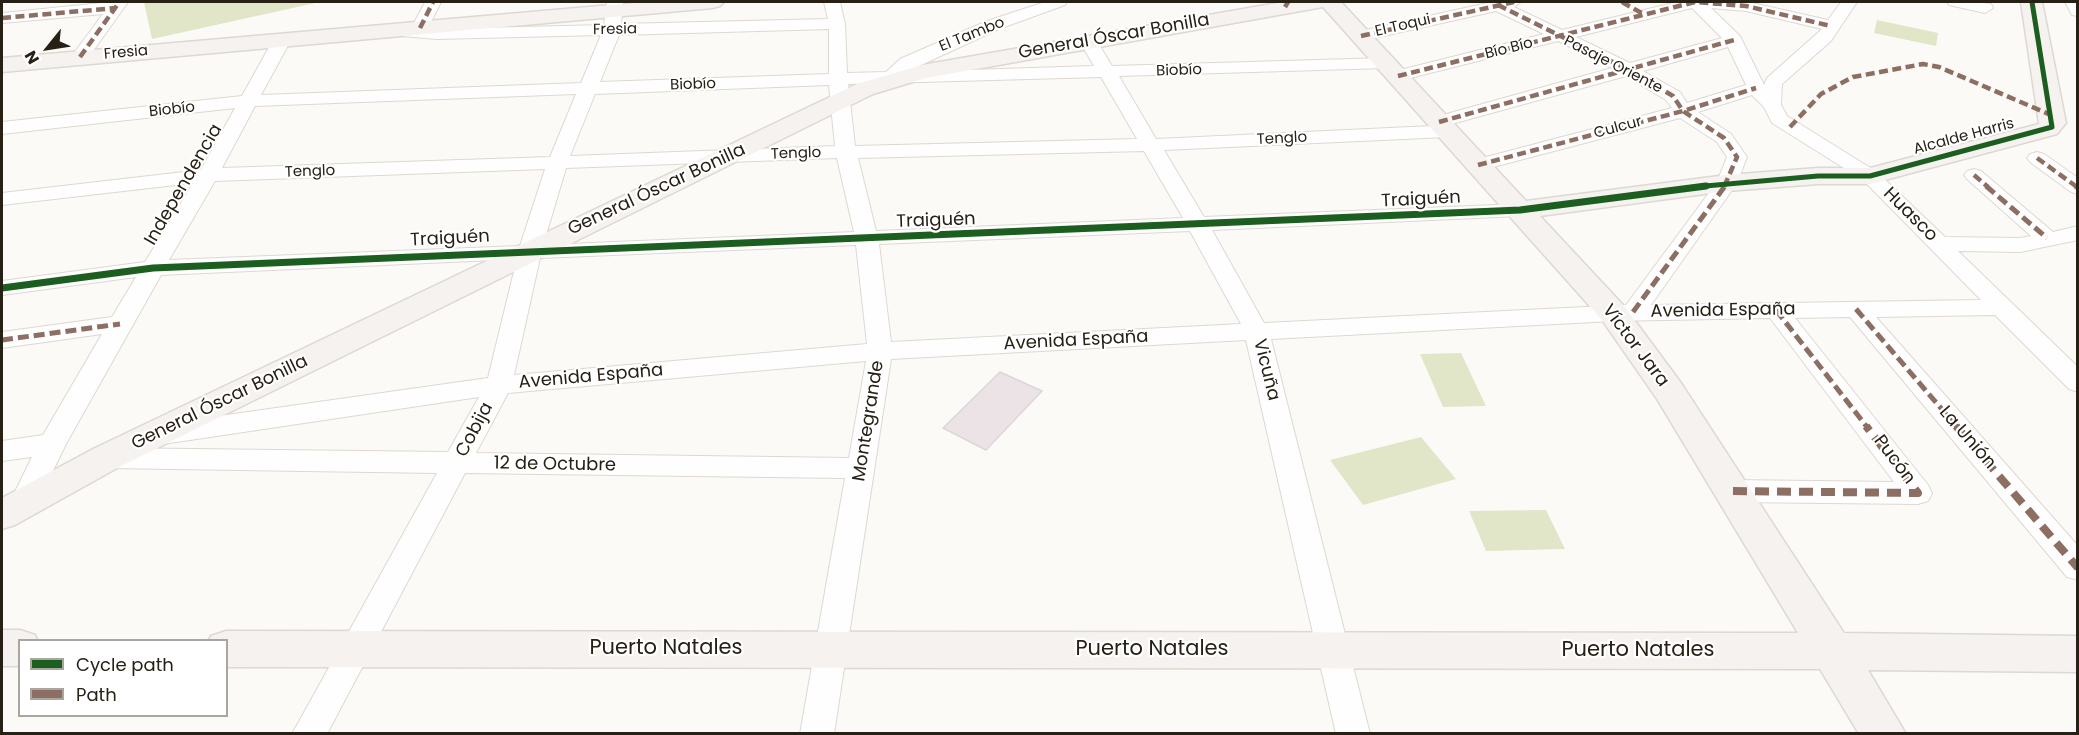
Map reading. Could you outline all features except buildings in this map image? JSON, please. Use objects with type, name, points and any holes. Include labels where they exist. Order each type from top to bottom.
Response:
[{"type":"street","points":[[420,28],[432,2]]},
{"type":"street","name":"Fresia","points":[[393,31],[437,34],[713,2]]},
{"type":"street","name":"El Tambo","points":[[893,79],[894,72],[906,63],[993,26],[1059,2]]},
{"type":"street","name":"General Óscar Bonilla","points":[[13,508],[106,458],[530,251],[729,157],[839,90],[1286,4],[1316,2]]},
{"type":"street","name":"Víctor Jara","points":[[1330,2],[1520,210],[1623,312],[1669,391],[1884,734]]},
{"type":"street","points":[[1622,2],[1645,15]]},
{"type":"street","name":"Bío Bío","points":[[1392,70],[1558,37],[1695,2],[1746,6],[1831,26]]},
{"type":"street","name":"Huasco","points":[[1695,2],[1734,40],[1756,88],[1772,105],[1779,119],[1870,176],[2078,383]]},
{"type":"street","points":[[1772,105],[1773,81],[1825,37],[1849,2]]},
{"type":"street","points":[[1955,2],[1985,8]]},
{"type":"street","name":"Alcalde Harris","points":[[1870,176],[2048,129],[2053,123],[2032,2]]},
{"type":"street","points":[[2073,2],[2078,10]]},
{"type":"street","name":"El Toqui","points":[[1361,36],[1506,3]]},
{"type":"street","name":"Pasaje Oriente","points":[[1506,3],[1558,37],[1627,69],[1673,96],[1683,111],[1732,146],[1737,157],[1727,183],[1623,312]]},
{"type":"street","points":[[2,18],[118,4]]},
{"type":"street","points":[[80,57],[118,4]]},
{"type":"street","name":"Fresia","points":[[2,65],[420,28],[614,14],[835,13]]},
{"type":"street","name":"Montegrande","points":[[817,734],[880,351],[867,239],[846,152],[839,90],[835,13]]},
{"type":"street","name":"Cobija","points":[[309,734],[499,385],[530,251],[557,164],[614,14]]},
{"type":"street","name":"Independencia","points":[[13,508],[208,175],[282,40]]},
{"type":"street","name":"Tenglo","points":[[2,199],[208,175],[846,152],[1149,145],[1443,127],[1627,69],[1734,40]]},
{"type":"street","name":"Vicuña","points":[[1089,42],[1198,225],[1257,332],[1353,734]]},
{"type":"street","name":"Biobío","points":[[893,79],[1106,73],[1392,70]]},
{"type":"street","name":"Culcur","points":[[1478,165],[1683,111],[1756,88]]},
{"type":"street","name":"Biobío","points":[[2,128],[248,101],[587,90],[839,90]]},
{"type":"street","points":[[2037,158],[2078,188]]},
{"type":"street","name":"Traiguén","points":[[2,288],[153,268],[1520,210],[1727,183],[1827,175],[1870,176]]},
{"type":"street","points":[[1974,175],[2047,238]]},
{"type":"street","points":[[1940,244],[2019,245],[2078,233]]},
{"type":"street","name":"Avenida España","points":[[154,435],[499,385],[880,351],[1623,312],[2002,307]]},
{"type":"street","name":"La Unión","points":[[1856,309],[2078,568]]},
{"type":"street","name":"Pucón","points":[[1733,491],[1918,493],[1776,310]]},
{"type":"street","points":[[2,340],[120,324]]},
{"type":"street","points":[[2,451],[52,444]]},
{"type":"street","name":"12 de Octubre","points":[[106,458],[861,468]]},
{"type":"street","points":[[2,648],[18,648]]},
{"type":"street","name":"Puerto Natales","points":[[228,649],[1833,651],[2078,654]]},
{"type":"green space","points":[[144,2],[320,2],[152,39]]},
{"type":"green space","points":[[1877,20],[1938,33],[1936,46],[1874,33]]},
{"type":"green space","points":[[1461,353],[1486,406],[1443,407],[1420,354]]},
{"type":"green space","points":[[1421,437],[1456,479],[1363,505],[1330,460]]},
{"type":"green space","points":[[1546,510],[1565,549],[1486,551],[1469,511]]},
{"type":"marked path","points":[[420,28],[433,2]]},
{"type":"marked path","points":[[1285,7],[1288,2]]},
{"type":"marked path","points":[[1361,36],[1514,2]]},
{"type":"marked path","points":[[1622,2],[1645,15]]},
{"type":"marked path","points":[[1398,76],[1695,2],[1746,6],[1831,26]]},
{"type":"marked path","points":[[80,57],[118,4]]},
{"type":"marked path","points":[[1498,5],[1627,69],[1673,96],[1683,111],[1724,138],[1737,157],[1727,183],[1633,312]]},
{"type":"marked path","points":[[2,18],[116,8]]},
{"type":"marked path","points":[[1439,122],[1734,40]]},
{"type":"marked path","points":[[1790,127],[1821,94],[1853,77],[1923,64],[1939,67],[2051,115]]},
{"type":"marked path","points":[[1478,165],[1683,111],[1756,88]]},
{"type":"marked path","points":[[2037,158],[2078,188]]},
{"type":"marked path","points":[[1974,175],[2047,238]]},
{"type":"marked path","points":[[1856,309],[2078,568]]},
{"type":"marked path","points":[[1733,491],[1918,493],[1776,310]]},
{"type":"marked path","points":[[2,340],[120,324]]},
{"type":"cycle path","points":[[2,288],[153,268],[1520,210],[1727,183],[1818,176],[1870,176],[2052,127],[2032,2]]}]
